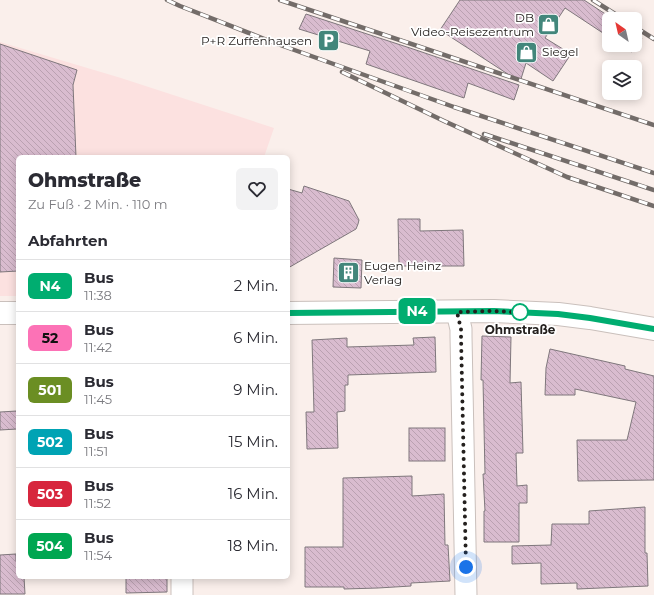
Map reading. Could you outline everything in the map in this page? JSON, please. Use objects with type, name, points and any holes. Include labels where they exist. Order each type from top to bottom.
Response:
[{"type":"main road","points":[[290,313],[494,311],[558,314],[654,328]]},
{"type":"main road","points":[[0,313],[16,312]]},
{"type":"street","points":[[457,312],[461,329],[466,595]]},
{"type":"street","points":[[182,579],[182,595]]},
{"type":"shaded area","points":[[0,42],[121,78],[274,128],[265,155],[16,155],[16,296],[0,296]]},
{"type":"building","points":[[460,0],[584,0],[602,12],[602,32],[565,8],[545,38],[571,54],[553,81],[526,63],[520,82],[440,30]]},
{"type":"building","points":[[306,14],[519,85],[514,100],[468,83],[464,98],[366,64],[370,51],[299,29]]},
{"type":"building","points":[[0,44],[77,70],[73,85],[76,155],[16,155],[16,271],[0,272]]},
{"type":"building","points":[[304,186],[349,201],[359,220],[356,229],[290,267],[290,190],[302,193]]},
{"type":"building","points":[[398,219],[420,219],[420,231],[463,230],[464,266],[399,266]]},
{"type":"building","name":"Eugen Heinz Verlag","points":[[334,258],[362,260],[361,288],[333,287]]},
{"type":"building","points":[[482,336],[511,337],[510,383],[521,382],[523,453],[516,453],[517,486],[527,485],[527,503],[519,503],[519,542],[484,542],[485,511],[483,474],[485,474],[483,380],[481,380]]},
{"type":"building","points":[[435,337],[436,372],[348,375],[348,385],[345,385],[345,411],[337,412],[338,448],[307,449],[306,412],[314,412],[312,340],[347,338],[347,347],[414,345],[413,338]]},
{"type":"building","points":[[550,349],[625,366],[625,369],[654,376],[654,480],[578,481],[577,440],[627,440],[636,402],[575,389],[575,395],[545,395],[546,368]]},
{"type":"building","points":[[16,411],[16,429],[0,430],[0,412]]},
{"type":"building","points":[[409,428],[445,428],[445,461],[409,461]]},
{"type":"building","points":[[412,476],[412,496],[444,494],[445,545],[448,545],[450,581],[411,583],[411,586],[378,588],[344,589],[344,587],[305,587],[305,547],[343,547],[343,478]]},
{"type":"building","points":[[645,507],[645,553],[647,553],[648,586],[577,589],[577,583],[541,584],[541,563],[512,564],[512,546],[551,545],[552,524],[589,524],[589,511]]},
{"type":"building","points":[[16,554],[16,579],[24,579],[25,594],[0,594],[0,555]]},
{"type":"building","points":[[126,579],[167,579],[167,592],[126,593]]},
{"type":"railway","points":[[167,0],[272,42],[454,107],[654,173]]},
{"type":"railway","points":[[280,0],[654,125]]},
{"type":"railway","points":[[593,0],[612,12]]},
{"type":"railway","points":[[642,31],[654,39]]},
{"type":"railway","points":[[342,72],[444,121],[567,177],[654,206]]},
{"type":"railway","points":[[484,134],[654,190]]},
{"type":"bus line","name":"N4","points":[[290,313],[494,311],[558,314],[654,329]]},
{"type":"place","name":"DB Video-Reisezentrum","points":[[549,25]]},
{"type":"place","name":"P+R Zuffenhausen","points":[[328,41]]},
{"type":"place","name":"Siegel","points":[[527,52]]},
{"type":"place","name":"Eugen Heinz Verlag","points":[[348,273]]},
{"type":"place","name":"Ohmstraße","points":[[520,312]]},
{"type":"route","points":[[466,567],[461,329],[457,312],[494,311],[526,313],[520,312]]}]
